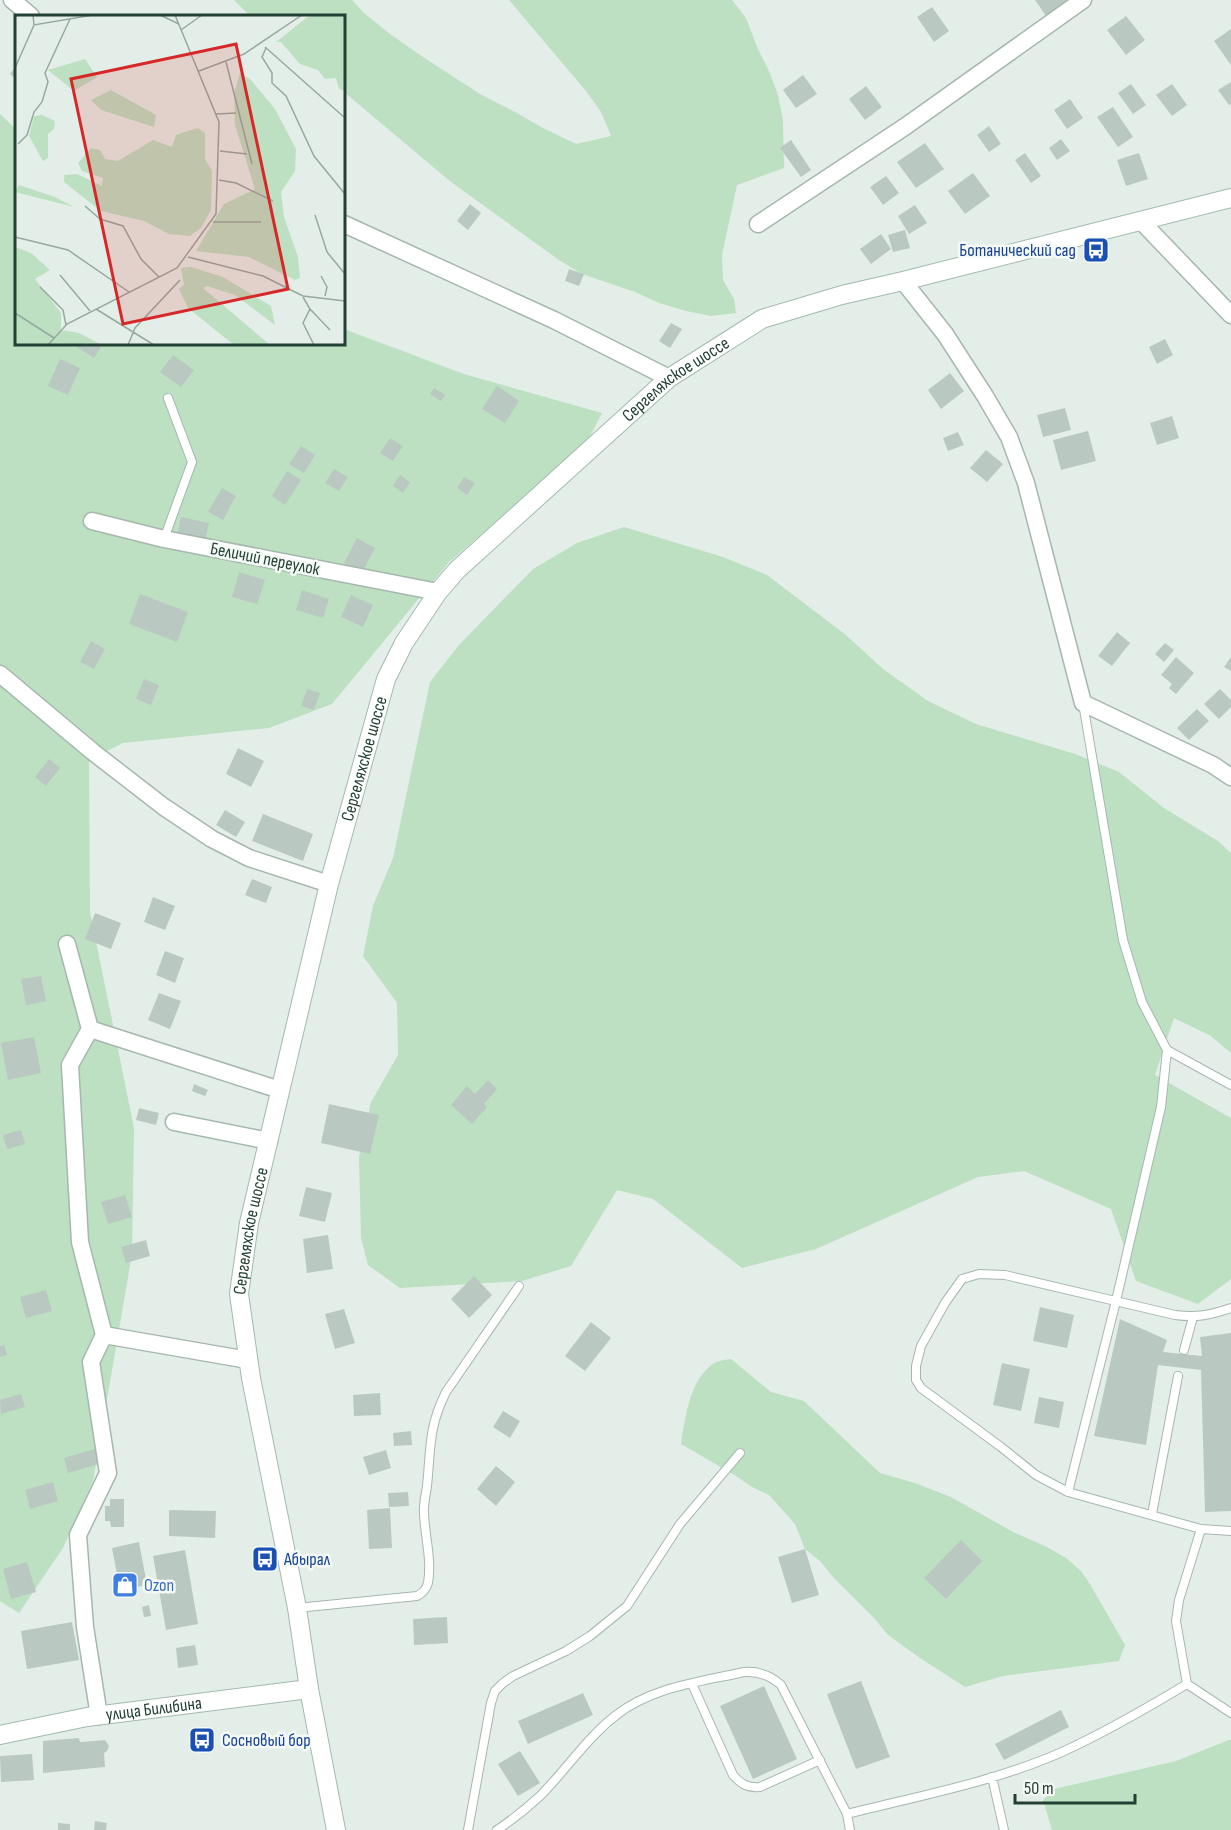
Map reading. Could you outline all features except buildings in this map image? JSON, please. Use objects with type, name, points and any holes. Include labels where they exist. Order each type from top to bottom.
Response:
[{"type":"main road","name":"Сергеляхское шоссе","points":[[336,1830],[309,1689],[297,1608],[248,1360],[239,1294],[249,1223],[329,884],[386,679],[404,643],[438,592],[457,570],[669,378],[762,319],[842,295],[1231,198]]},
{"type":"main road","name":"улица Билибина","points":[[0,1735],[99,1716],[309,1689]]},
{"type":"street","points":[[12,0],[29,15]]},
{"type":"street","points":[[759,224],[906,126],[1083,0]]},
{"type":"street","points":[[1141,221],[1231,315]]},
{"type":"street","points":[[345,224],[554,321],[669,378]]},
{"type":"street","points":[[903,281],[945,334],[1009,437],[1026,483],[1083,703],[1213,765],[1231,777]]},
{"type":"street","name":"Беличий переулок","points":[[92,521],[164,539],[438,592]]},
{"type":"street","points":[[0,674],[102,759],[164,807],[212,839],[249,858],[329,884]]},
{"type":"street","points":[[67,944],[90,1029],[70,1065],[80,1242],[104,1335],[92,1362],[108,1473],[78,1535],[86,1627],[99,1716]]},
{"type":"street","points":[[90,1029],[280,1090]]},
{"type":"street","points":[[174,1122],[268,1141]]},
{"type":"street","points":[[104,1335],[248,1360]]},
{"type":"lane","points":[[164,539],[192,462],[168,398]]},
{"type":"lane","points":[[1068,1492],[1116,1301],[1161,1107],[1167,1050],[1142,1002],[1123,940],[1083,703]]},
{"type":"lane","points":[[1167,1050],[1231,1085]]},
{"type":"lane","points":[[1231,1308],[1211,1315],[1193,1317],[1175,1315],[1005,1275],[979,1274],[962,1279],[945,1303],[921,1346],[916,1366],[916,1380],[921,1388],[1036,1475],[1068,1492],[1201,1529],[1231,1531]]},
{"type":"lane","points":[[297,1608],[417,1596],[424,1593],[428,1584],[429,1562],[423,1512],[432,1428],[438,1408],[446,1392],[519,1286]]},
{"type":"lane","points":[[1185,1350],[1193,1317]]},
{"type":"lane","points":[[1152,1514],[1178,1376]]},
{"type":"lane","points":[[468,1830],[491,1702],[495,1691],[513,1676],[566,1651],[590,1636],[627,1606],[680,1524],[740,1453]]},
{"type":"lane","points":[[1201,1529],[1179,1600],[1176,1621],[1187,1684],[1231,1713]]},
{"type":"lane","points":[[497,1830],[540,1796],[592,1735],[616,1714],[656,1692],[753,1671],[769,1676],[781,1685],[847,1814],[850,1830]]},
{"type":"lane","points":[[692,1684],[733,1775],[740,1783],[752,1788],[760,1787],[820,1760]]},
{"type":"lane","points":[[847,1814],[992,1777],[1061,1752],[1128,1719],[1187,1684]]},
{"type":"lane","points":[[992,1777],[1004,1830]]},
{"type":"green space","points":[[234,0],[352,0],[390,34],[480,94],[576,144],[611,136],[601,112],[509,0],[732,0],[746,18],[778,95],[783,120],[784,168],[737,185],[722,255],[723,280],[734,299],[736,313],[711,316],[686,311],[582,274],[451,182],[345,93],[345,15],[249,15]]},
{"type":"green space","points":[[0,114],[15,128],[15,345],[345,345],[345,329],[464,374],[602,413],[585,446],[449,562],[332,704],[269,728],[123,743],[89,760],[90,912],[134,1128],[132,1254],[93,1481],[63,1548],[19,1613],[0,1601]]},
{"type":"green space","points":[[624,527],[723,557],[767,575],[846,635],[883,669],[928,701],[976,724],[1075,754],[1119,772],[1164,808],[1218,841],[1231,853],[1231,1053],[1211,1036],[1174,1018],[1155,1075],[1231,1118],[1231,1279],[1198,1304],[1136,1281],[1111,1209],[1024,1171],[978,1177],[816,1249],[742,1268],[653,1199],[617,1190],[571,1266],[522,1281],[400,1288],[368,1265],[361,1238],[359,1157],[371,1102],[398,1055],[397,1003],[363,956],[373,906],[393,858],[430,682],[459,645],[533,569],[577,543]]},
{"type":"green space","points":[[731,1359],[771,1392],[804,1401],[880,1473],[951,1497],[1013,1532],[1066,1558],[1081,1571],[1090,1584],[1125,1645],[1119,1661],[1003,1676],[965,1687],[888,1635],[821,1562],[805,1549],[795,1524],[769,1495],[681,1444],[690,1400],[699,1379],[715,1363]]},
{"type":"green space","points":[[1231,1740],[1231,1830],[1052,1830],[1043,1800],[1054,1789],[1176,1761]]},
{"type":"place","name":"Ботанический сад","points":[[1096,250]]},
{"type":"place","name":"Абырал","points":[[265,1559]]},
{"type":"place","name":"Ozon","points":[[125,1585]]},
{"type":"place","name":"Сосновый бор","points":[[202,1740]]}]
